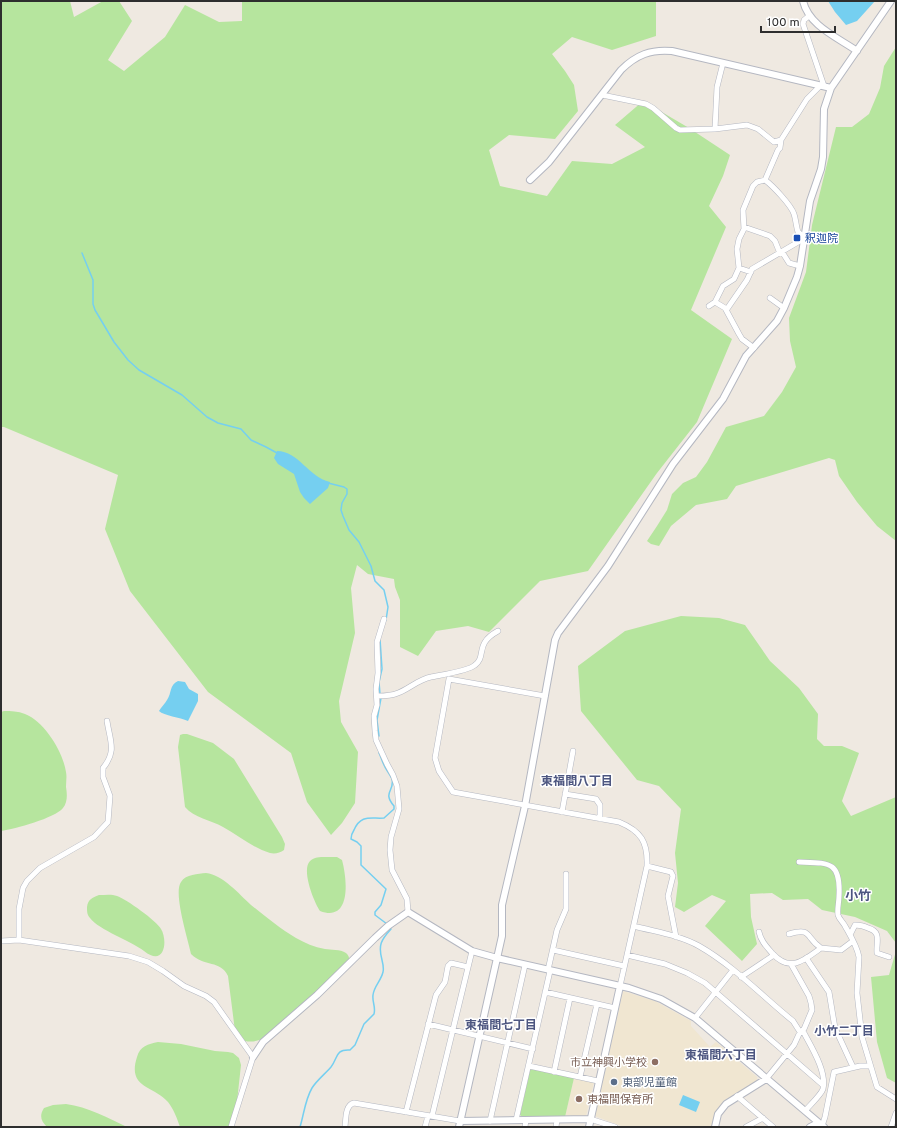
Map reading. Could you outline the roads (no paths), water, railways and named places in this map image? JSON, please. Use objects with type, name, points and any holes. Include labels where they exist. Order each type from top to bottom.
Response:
[{"type":"street","points":[[803,1],[809,16],[815,22],[857,50]]},
{"type":"street","points":[[460,1124],[502,936],[503,900],[525,806],[555,640],[558,633],[608,566],[672,464],[723,399],[746,356],[776,321],[784,308],[797,278],[805,238],[810,201],[821,169],[823,157],[824,109],[831,88],[891,1]]},
{"type":"street","points":[[809,16],[804,20],[803,24],[823,85]]},
{"type":"street","points":[[530,180],[549,162],[629,62],[649,51],[672,51],[831,88]]},
{"type":"street","points":[[715,129],[717,87],[723,63]]},
{"type":"street","points":[[766,180],[780,148],[781,140],[807,99],[823,85]]},
{"type":"street","points":[[602,95],[646,104],[680,130],[715,129],[747,125],[752,126],[774,142],[774,145],[778,150]]},
{"type":"street","points":[[774,142],[781,140]]},
{"type":"street","points":[[766,180],[791,208],[798,232],[805,238]]},
{"type":"street","points":[[709,306],[715,302],[723,286],[734,279],[739,268],[737,249],[744,227],[743,210],[750,193],[757,182],[766,180]]},
{"type":"street","points":[[744,227],[770,236],[775,241],[779,251],[789,263],[800,266]]},
{"type":"street","points":[[726,309],[747,280],[752,269],[805,238]]},
{"type":"street","points":[[739,268],[751,272]]},
{"type":"street","points":[[770,298],[784,308]]},
{"type":"street","points":[[715,302],[726,309],[732,324],[739,334],[754,348]]},
{"type":"street","points":[[384,619],[377,642],[377,704],[374,716],[376,740],[397,786],[399,809],[391,838],[390,850],[392,870],[407,899],[408,912]]},
{"type":"street","points":[[498,631],[490,635],[482,644],[479,661],[477,664],[473,667],[451,672],[447,677],[435,758],[438,771],[453,792],[619,822],[629,826],[638,832],[646,846],[648,856],[634,926],[598,1081],[589,1127]]},
{"type":"street","points":[[377,696],[393,695],[430,677],[447,677],[545,696]]},
{"type":"street","points":[[19,940],[19,909],[23,888],[27,882],[40,868],[94,837],[108,822],[110,796],[103,777],[103,768],[111,757],[112,750],[107,721]]},
{"type":"street","points":[[562,812],[573,751]]},
{"type":"street","points":[[565,794],[596,800],[600,806],[600,819]]},
{"type":"street","points":[[799,862],[825,863],[832,866],[837,871],[840,884],[838,916],[850,935],[859,957],[857,993],[862,1038],[877,1087],[896,1099]]},
{"type":"street","points":[[647,866],[671,872],[673,876],[668,896],[676,937]]},
{"type":"street","points":[[516,1120],[533,1049],[557,930],[566,909],[566,874]]},
{"type":"street","points":[[408,912],[472,951],[525,965],[620,986],[662,999],[695,1018],[821,1125]]},
{"type":"street","points":[[231,1127],[253,1057],[263,1042],[317,995],[388,926],[408,912]]},
{"type":"street","points":[[850,935],[855,925],[874,930],[877,934],[877,953],[889,957]]},
{"type":"street","points":[[634,926],[676,937],[698,946],[741,976],[793,1021],[800,1032],[804,1033],[816,1055],[823,1079],[823,1091],[805,1111]]},
{"type":"street","points":[[789,934],[800,931],[806,933],[820,948],[841,950],[853,941]]},
{"type":"street","points":[[759,932],[762,941],[774,955],[779,960],[790,964],[806,958],[820,948]]},
{"type":"street","points":[[1,941],[19,940],[120,954],[148,962],[184,986],[206,996],[214,1002],[253,1057]]},
{"type":"street","points":[[553,950],[624,966]]},
{"type":"street","points":[[425,1127],[430,1116],[472,951]]},
{"type":"street","points":[[627,955],[665,964],[687,973],[705,983],[823,1085]]},
{"type":"street","points":[[741,976],[774,955]]},
{"type":"street","points":[[806,958],[829,992],[835,1028],[853,1067]]},
{"type":"street","points":[[406,1112],[436,995],[445,982],[448,966],[451,963],[468,967]]},
{"type":"street","points":[[715,1127],[718,1114],[726,1104],[766,1079],[787,1054],[800,1032],[804,1030],[812,1010],[811,1003],[809,996],[790,964]]},
{"type":"street","points":[[492,1123],[507,1043],[525,965]]},
{"type":"street","points":[[695,1018],[733,970]]},
{"type":"street","points":[[545,992],[615,1008]]},
{"type":"street","points":[[554,1072],[570,998]]},
{"type":"street","points":[[580,1077],[596,1004]]},
{"type":"street","points":[[428,1024],[533,1049]]},
{"type":"street","points":[[529,1066],[598,1081]]},
{"type":"street","points":[[821,1125],[825,1117],[834,1072],[853,1067],[870,1066]]},
{"type":"street","points":[[737,1096],[773,1127]]},
{"type":"street","points":[[344,1127],[348,1107],[351,1103],[430,1116],[460,1124],[492,1123],[516,1120],[526,1124],[557,1120],[590,1120],[615,1127]]},
{"type":"street","points":[[891,1127],[896,1113]]},
{"type":"street","points":[[746,1127],[762,1118]]},
{"type":"street","points":[[556,1127],[557,1120]]},
{"type":"street","points":[[810,1127],[821,1125]]},
{"type":"water","points":[[828,1],[875,1],[857,21],[846,25]]},
{"type":"water","points":[[277,451],[285,452],[298,459],[316,475],[330,482],[328,488],[310,504],[300,492],[294,474],[278,464],[274,458]]},
{"type":"water","points":[[178,681],[185,682],[189,689],[198,694],[198,701],[188,721],[161,713],[159,711],[169,697],[173,685]]},
{"type":"water","points":[[683,1095],[700,1102],[696,1112],[679,1105]]},
{"type":"waterway","points":[[82,253],[93,280],[93,304],[95,310],[114,342],[128,360],[139,370],[182,395],[207,417],[218,423],[241,429],[251,440],[277,453]]},
{"type":"waterway","points":[[328,483],[347,489],[347,494],[342,503],[341,510],[349,530],[359,542],[371,566],[375,581],[384,590],[388,607],[386,620]]},
{"type":"waterway","points":[[380,639],[382,669],[379,682],[380,694]]},
{"type":"waterway","points":[[379,736],[377,720],[381,698]]},
{"type":"waterway","points":[[379,753],[392,779],[389,798],[394,806],[394,809],[384,818],[363,819],[352,833],[351,839],[361,846],[361,865],[386,889],[381,905],[375,912],[375,915],[387,924]]},
{"type":"waterway","points":[[300,1127],[306,1102],[312,1088],[331,1067],[339,1053],[345,1050],[350,1050],[355,1045],[364,1024],[374,1014],[374,992],[383,970],[380,946],[385,936],[391,929],[390,927]]},
{"type":"place","name":"釈迦院","points":[[797,238]]},
{"type":"place","name":"市立神興小学校","points":[[655,1062]]},
{"type":"place","name":"東部児童館","points":[[614,1082]]},
{"type":"place","name":"東福間保育所","points":[[579,1099]]},
{"type":"district","name":"東福間八丁目","points":[[577,781]]},
{"type":"district","name":"小竹","points":[[858,895]]},
{"type":"district","name":"東福間七丁目","points":[[501,1025]]},
{"type":"district","name":"小竹二丁目","points":[[844,1031]]},
{"type":"district","name":"東福間六丁目","points":[[721,1055]]}]
